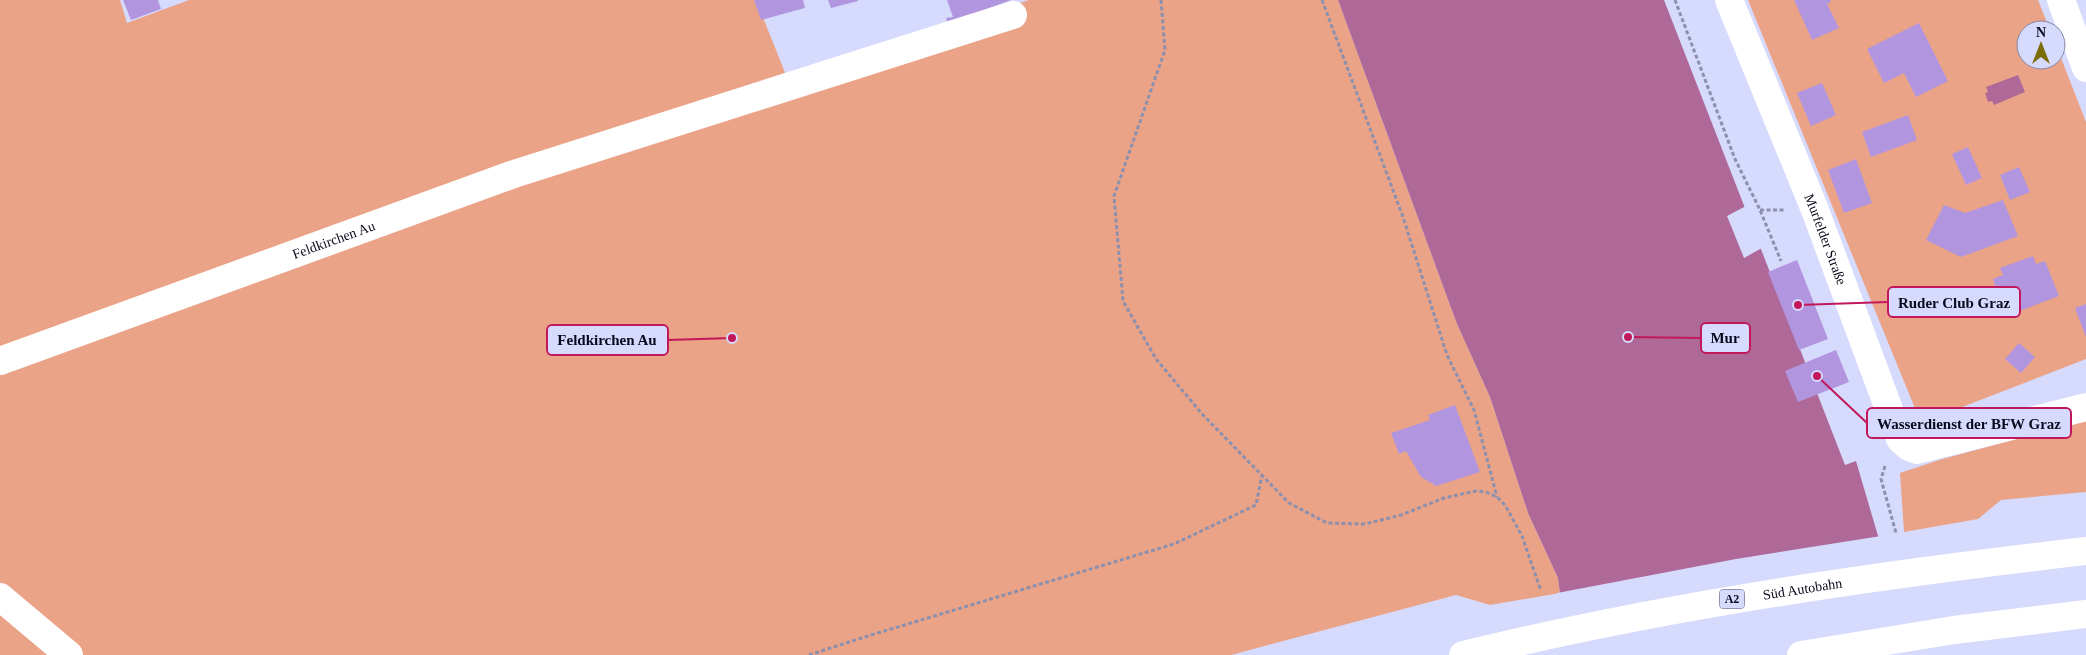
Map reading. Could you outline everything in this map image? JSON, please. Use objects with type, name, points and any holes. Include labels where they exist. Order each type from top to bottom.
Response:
[{"type":"main road","name":"Murfelder Straße","points":[[1729,0],[1815,210],[1900,439]]},
{"type":"main road","points":[[2060,0],[2086,68]]},
{"type":"main road","name":"Feldkirchen Au","points":[[0,361],[514,174],[1013,15]]},
{"type":"main road","points":[[1900,439],[1909,447],[1917,450],[2086,407]]},
{"type":"main road","name":"Süd Autobahn","points":[[1463,655],[1530,639],[1747,596],[1935,568],[2086,551]]},
{"type":"main road","points":[[0,597],[69,655]]},
{"type":"main road","points":[[1801,655],[1954,630],[2086,614]]},
{"type":"path","points":[[1161,0],[1165,50],[1114,196],[1123,301],[1156,359],[1204,415],[1289,503],[1327,522],[1365,524],[1400,515],[1444,498],[1476,491],[1486,492],[1497,497],[1505,505],[1522,536],[1541,591]]},
{"type":"path","points":[[1322,0],[1403,217],[1447,355],[1474,410],[1497,497]]},
{"type":"path","points":[[1675,0],[1735,159],[1760,210],[1780,261]]},
{"type":"path","points":[[1896,533],[1881,479],[1886,464],[1900,439]]},
{"type":"path","points":[[809,655],[1174,544],[1256,505],[1262,474]]},
{"type":"shaded area","points":[[0,0],[120,0],[127,23],[189,0],[756,0],[788,80],[1029,0],[1338,0],[1457,324],[1490,397],[1528,513],[1558,578],[1560,593],[1490,605],[1456,595],[1231,655],[0,655]]},
{"type":"shaded area","points":[[1338,0],[1664,0],[1845,465],[1856,461],[1913,655],[1560,593],[1558,578],[1528,513],[1490,397],[1457,324]]},
{"type":"shaded area","points":[[1748,0],[2038,0],[2046,20],[2016,20],[2016,70],[2066,70],[2086,122],[2086,359],[1921,423]]},
{"type":"shaded area","points":[[2018,75],[2025,92],[1994,105],[1992,101],[1988,102],[1985,93],[1988,92],[1986,87]]},
{"type":"shaded area","points":[[2086,420],[2086,492],[2001,500],[1978,519],[1904,532],[1900,473],[1939,460]]},
{"type":"pier","points":[[1746,206],[1762,248],[1744,258],[1727,216]]},
{"type":"pier","points":[[1881,536],[1915,655],[1574,655],[1557,593],[1736,559]]},
{"type":"building","points":[[123,0],[158,0],[161,9],[131,20]]},
{"type":"building","points":[[754,0],[803,0],[805,8],[761,20]]},
{"type":"building","points":[[828,0],[858,0],[858,1],[831,8]]},
{"type":"building","points":[[947,0],[1011,0],[948,24],[946,18],[953,17]]},
{"type":"building","points":[[1794,0],[1830,0],[1831,2],[1827,4],[1839,28],[1812,40]]},
{"type":"building","points":[[1919,23],[1948,81],[1916,97],[1904,73],[1884,83],[1867,49]]},
{"type":"building","points":[[1822,83],[1836,115],[1811,126],[1797,93]]},
{"type":"building","points":[[1908,115],[1917,140],[1871,157],[1862,132]]},
{"type":"building","points":[[1968,147],[1982,178],[1966,185],[1952,154]]},
{"type":"building","points":[[1856,159],[1872,203],[1844,213],[1828,170]]},
{"type":"building","points":[[2019,167],[2030,192],[2010,200],[2000,175]]},
{"type":"building","points":[[2003,200],[2018,236],[1961,257],[1926,240],[1944,205],[1965,213]]},
{"type":"building","points":[[2033,256],[2036,264],[2045,261],[2059,296],[2006,316],[2004,312],[1992,317],[1983,294],[1996,289],[1993,279],[2003,275],[2000,268]]},
{"type":"building","points":[[1797,260],[1828,339],[1799,350],[1768,272]]},
{"type":"building","points":[[2086,304],[2086,337],[2075,308]]},
{"type":"building","points":[[2019,343],[2035,357],[2021,373],[2005,359]]},
{"type":"building","points":[[1836,350],[1849,382],[1798,402],[1785,371]]},
{"type":"building","points":[[1455,405],[1480,472],[1436,486],[1421,477],[1406,451],[1399,454],[1391,433],[1430,420],[1428,415]]},
{"type":"place","name":"Ruder Club Graz","points":[[1798,305]]},
{"type":"place","name":"Mur","points":[[1628,337]]},
{"type":"place","name":"Feldkirchen Au","points":[[732,338]]},
{"type":"place","name":"Wasserdienst der BFW Graz","points":[[1817,376]]}]
